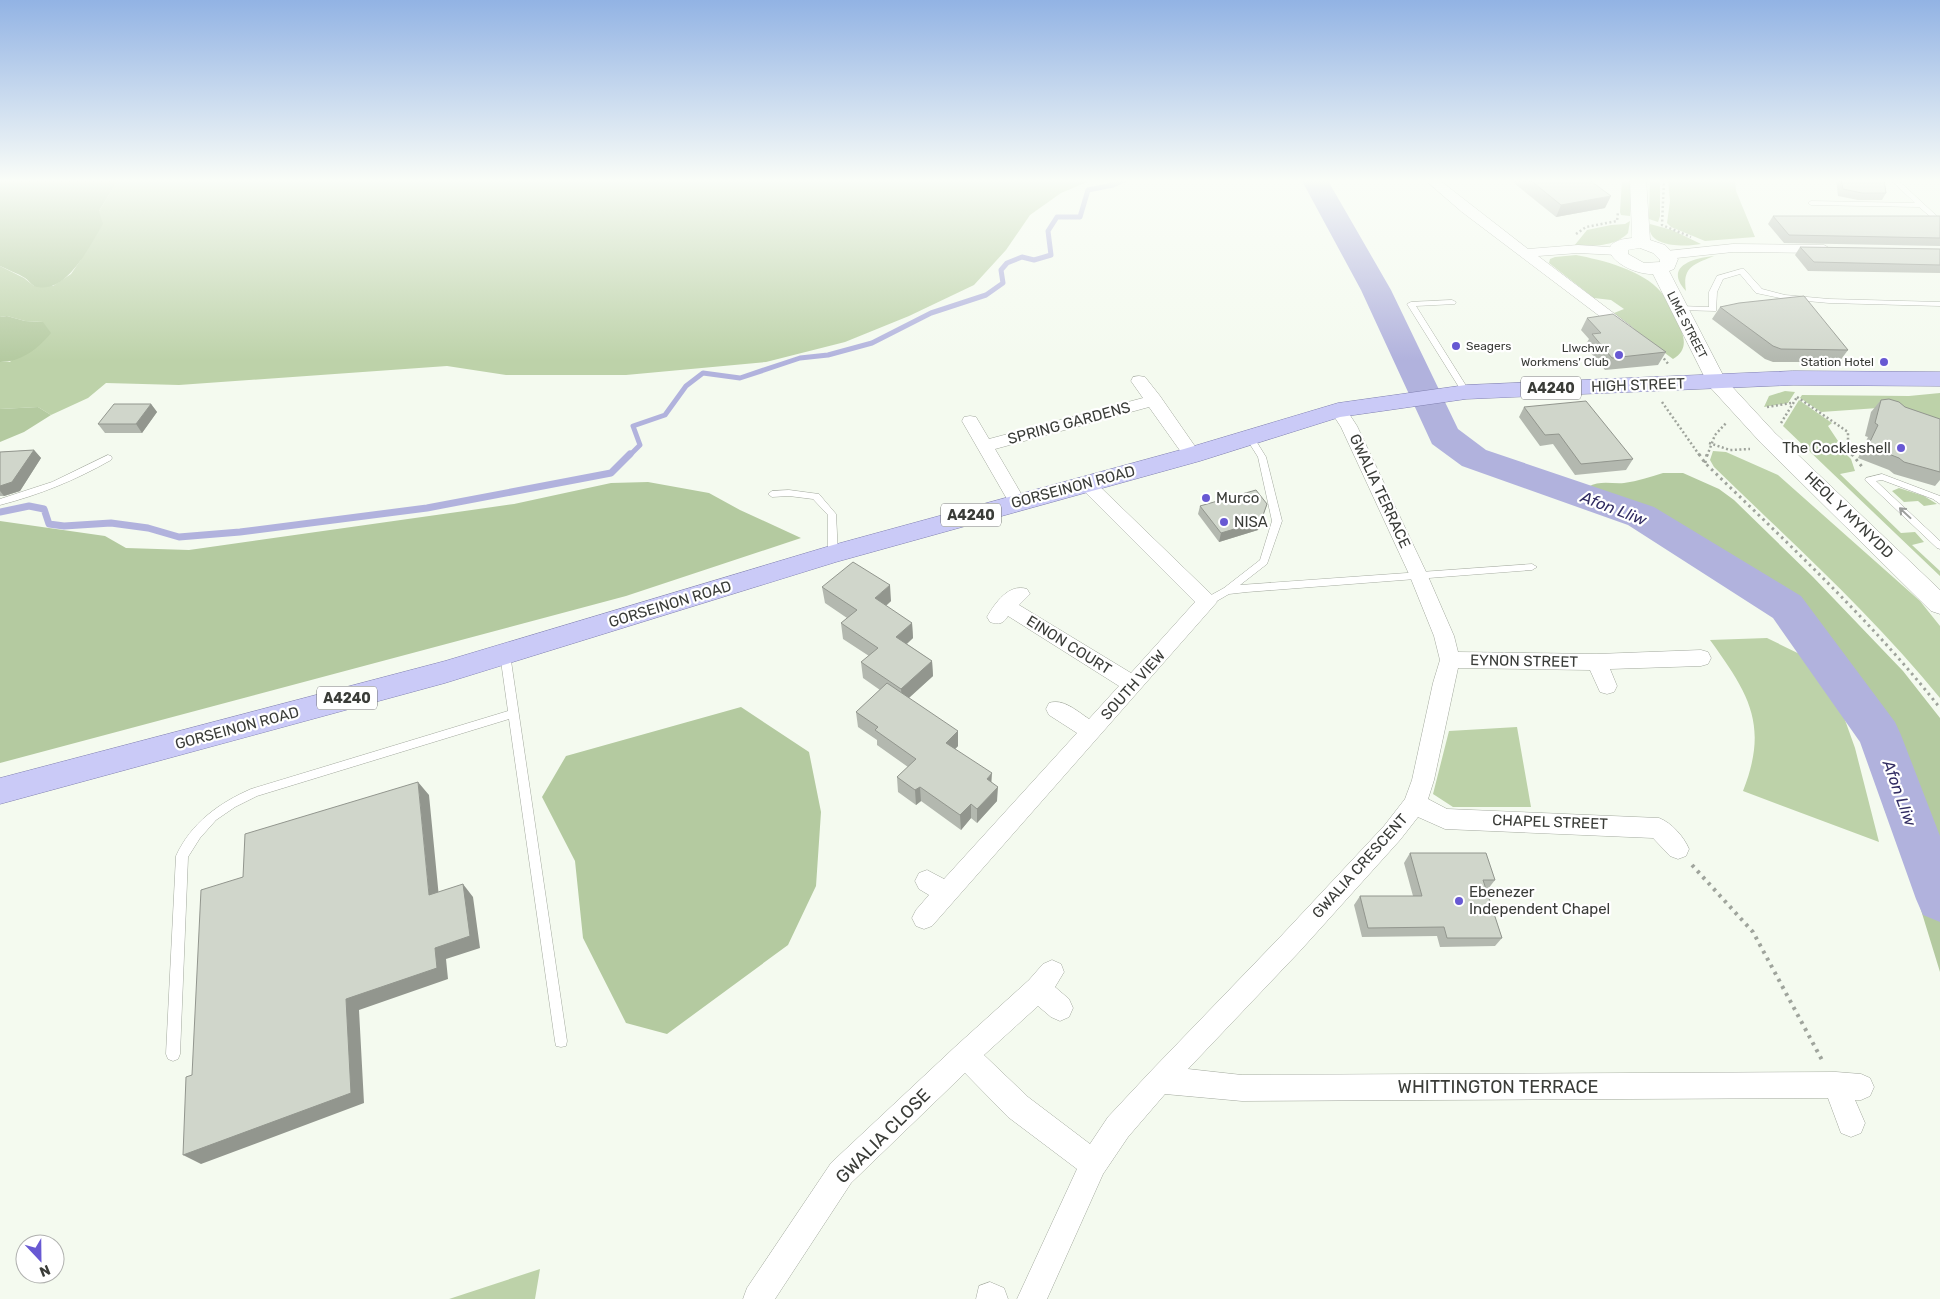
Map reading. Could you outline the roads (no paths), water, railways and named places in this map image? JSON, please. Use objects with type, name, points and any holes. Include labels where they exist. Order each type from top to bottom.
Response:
[{"type":"main road","name":"HIGH STREET","points":[[1338,410],[1459,393],[1793,378],[1940,379]]},
{"type":"main road","name":"GORSEINON ROAD","points":[[0,791],[445,672],[833,554],[1250,438],[1338,410]]},
{"type":"street","points":[[1508,240],[1661,355]]},
{"type":"street","points":[[1641,240],[1641,244]]},
{"type":"street","points":[[1618,251],[1619,248],[1627,244],[1641,244],[1659,249],[1663,262]]},
{"type":"street","points":[[1618,251],[1619,255],[1628,263],[1643,268],[1663,262],[1733,248],[1842,250]]},
{"type":"street","points":[[1525,253],[1578,249],[1618,251]]},
{"type":"street","name":"LIME STREET","points":[[1663,262],[1678,308],[1716,382]]},
{"type":"street","name":"SPRING GARDENS","points":[[1139,381],[1192,454]]},
{"type":"street","name":"HEOL Y MYNYDD","points":[[1716,382],[1744,412],[1940,605]]},
{"type":"street","name":"SPRING GARDENS","points":[[984,446],[1154,400]]},
{"type":"street","name":"GWALIA TERRACE","points":[[1338,410],[1349,426],[1418,574]]},
{"type":"street","name":"SPRING GARDENS","points":[[970,421],[1018,502]]},
{"type":"street","points":[[1086,484],[1208,602]]},
{"type":"street","points":[[1418,574],[1444,636],[1450,660]]},
{"type":"street","name":"SOUTH VIEW","points":[[924,918],[936,887],[1092,731],[1208,602]]},
{"type":"street","name":"EINON COURT","points":[[1007,606],[1133,685]]},
{"type":"street","name":"EYNON STREET","points":[[1450,660],[1598,662],[1701,658]]},
{"type":"street","name":"GWALIA CRESCENT","points":[[1032,1299],[1093,1164],[1118,1127],[1160,1080],[1291,943],[1392,833],[1415,804],[1423,780],[1443,683],[1450,660]]},
{"type":"street","name":"EYNON STREET","points":[[1598,662],[1607,686]]},
{"type":"street","points":[[1056,710],[1092,731]]},
{"type":"street","name":"CHAPEL STREET","points":[[1415,804],[1445,819],[1659,828],[1678,849]]},
{"type":"street","name":"GWALIA CLOSE","points":[[758,1299],[841,1173],[1045,981],[1060,1008]]},
{"type":"street","points":[[965,1055],[1018,1107],[1093,1164]]},
{"type":"street","name":"WHITTINGTON TERRACE","points":[[1160,1080],[1242,1088],[1848,1086],[1851,1123]]},
{"type":"lane","points":[[1678,308],[1714,309],[1713,292],[1720,278],[1741,272],[1759,291],[1785,297],[1829,301],[1940,304]]},
{"type":"lane","points":[[1452,302],[1411,304],[1459,393]]},
{"type":"lane","points":[[1208,602],[1227,591],[1264,562],[1277,521],[1262,457],[1250,438]]},
{"type":"lane","points":[[0,502],[28,495],[81,474],[108,458]]},
{"type":"lane","points":[[1938,499],[1882,477],[1869,480],[1940,546]]},
{"type":"lane","points":[[772,494],[789,493],[816,496],[832,514],[833,554]]},
{"type":"lane","points":[[1227,591],[1418,574],[1532,567]]},
{"type":"lane","points":[[505,654],[561,1041]]},
{"type":"lane","points":[[173,1054],[182,856],[192,836],[214,814],[232,801],[255,792],[513,714]]},
{"type":"waterway","points":[[629,456],[640,445],[633,426],[665,415],[686,386],[703,373],[740,378],[800,358],[828,355],[872,343],[931,313],[986,295],[1003,283],[1001,270],[1007,263],[1022,257],[1034,260],[1051,255],[1049,240]]},
{"type":"waterway","name":"Afon Lliw","points":[[1348,240],[1376,290],[1444,436],[1474,458],[1641,516],[1787,607],[1879,735],[1940,899]]},
{"type":"waterway","points":[[0,512],[29,506],[44,509],[49,524],[64,526],[111,523],[148,528],[179,537],[240,532],[427,508],[611,473],[630,454]]},
{"type":"place","name":"Seagers","points":[[1456,346]]},
{"type":"place","name":"Llwchwr Workmens' Club","points":[[1619,355]]},
{"type":"place","name":"Station Hotel","points":[[1884,362]]},
{"type":"place","name":"The Cockleshell","points":[[1901,448]]},
{"type":"place","name":"Murco","points":[[1206,498]]},
{"type":"place","name":"NISA","points":[[1224,522]]},
{"type":"place","name":"Ebenezer Independent Chapel","points":[[1459,901]]}]
